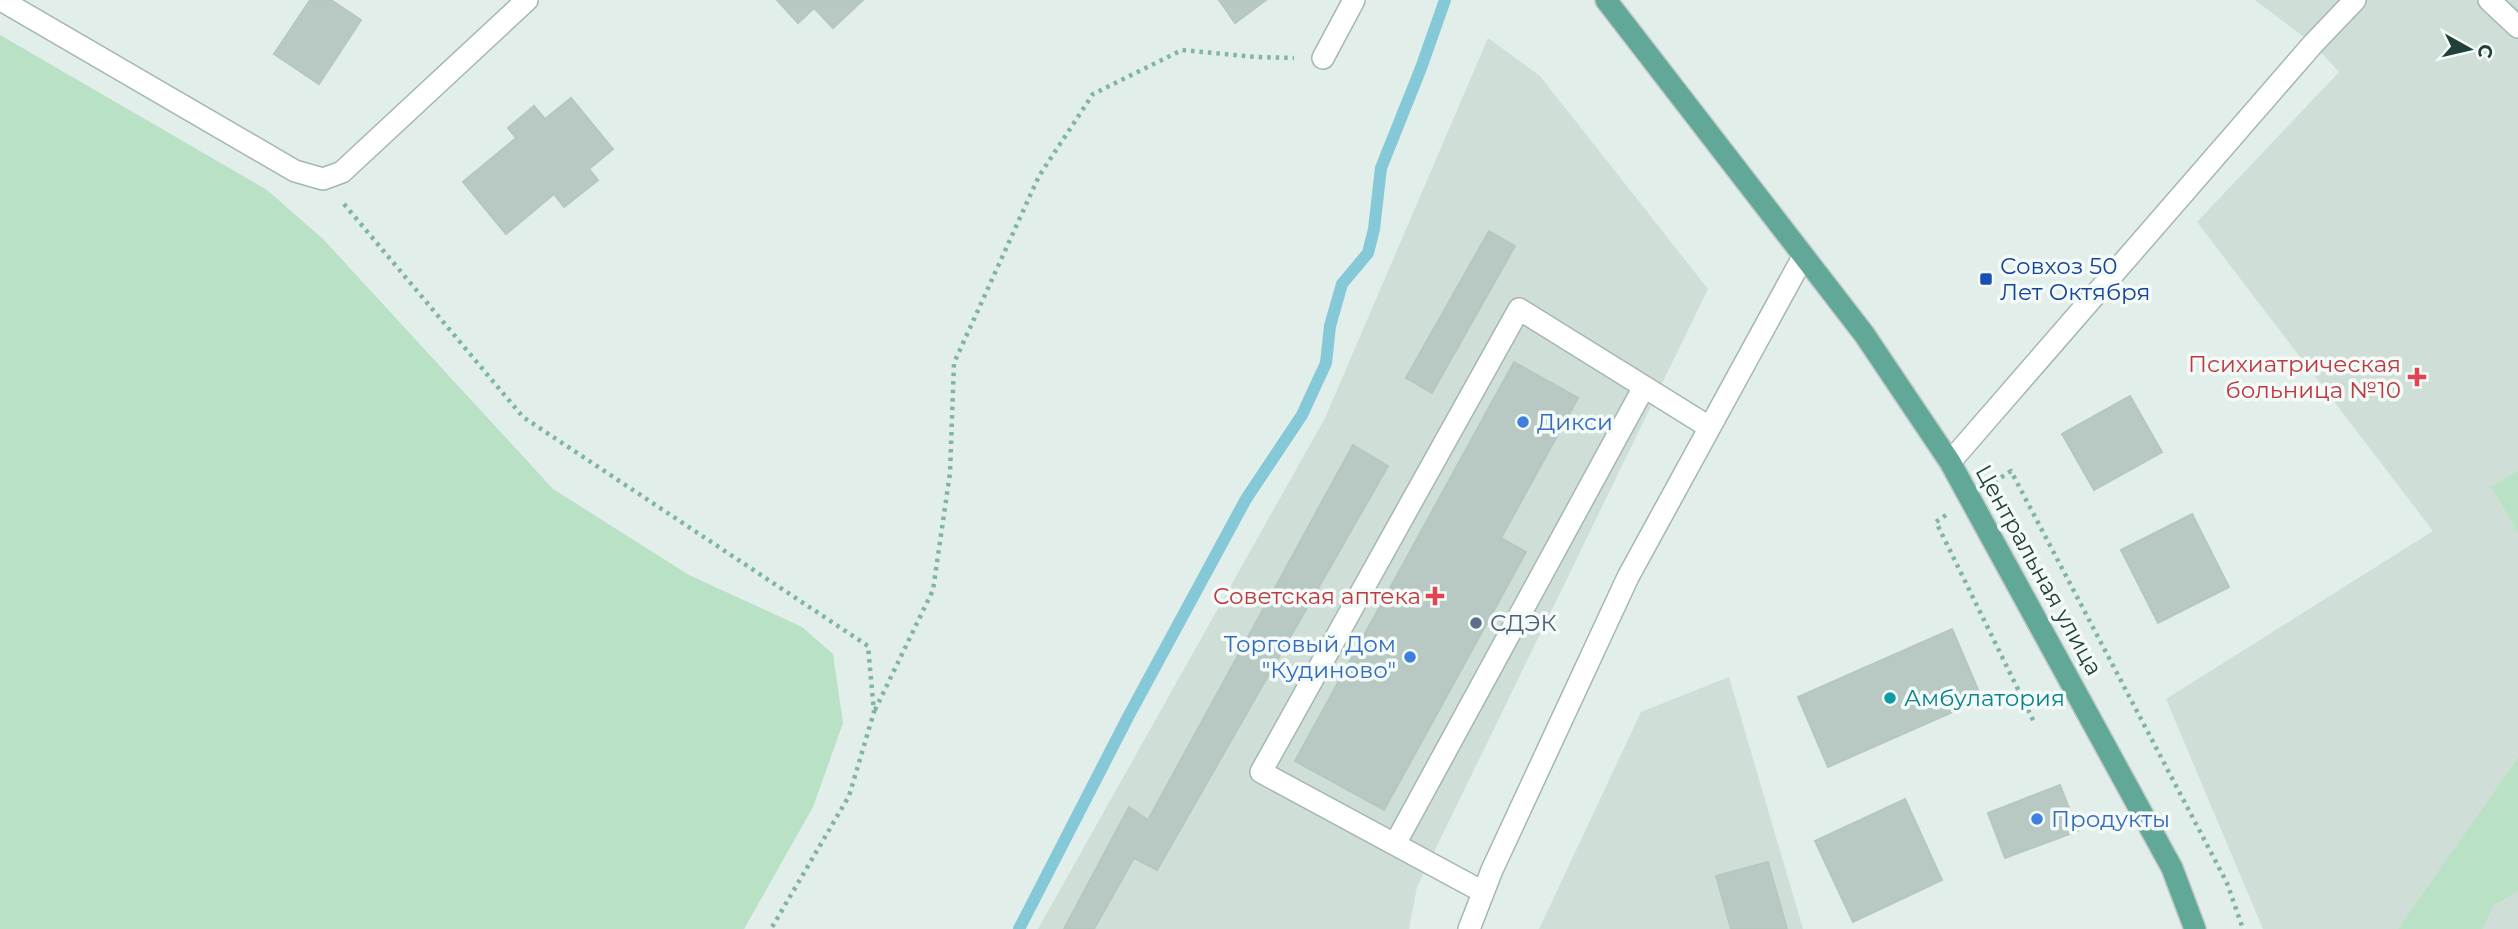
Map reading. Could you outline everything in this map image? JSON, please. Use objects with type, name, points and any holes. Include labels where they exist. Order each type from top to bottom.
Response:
[{"type":"main road","name":"Центральная улица","points":[[1606,0],[1864,334],[1950,462],[2172,868],[2195,929]]},
{"type":"street","points":[[1,0],[295,171],[323,179],[342,172],[527,0]]},
{"type":"street","points":[[1323,58],[1354,0]]},
{"type":"street","points":[[1950,462],[2355,0]]},
{"type":"street","points":[[2489,0],[2518,27]]},
{"type":"street","points":[[1469,929],[1483,892],[1628,577],[1803,257]]},
{"type":"street","points":[[1483,892],[1261,772],[1518,309],[1709,427]]},
{"type":"street","points":[[1395,845],[1644,387]]},
{"type":"path","points":[[771,929],[849,796],[874,712],[933,590],[950,473],[954,363],[1039,176],[1093,94],[1182,50],[1255,57],[1323,58]]},
{"type":"path","points":[[323,179],[523,416],[868,646],[874,712]]},
{"type":"shaded area","name":"Психиатрическая больница №10","points":[[2255,0],[2518,0],[2518,929],[2263,929],[2166,699],[2433,531],[2197,222],[2339,72],[2313,44]]},
{"type":"shaded area","points":[[1488,38],[1540,76],[1708,289],[1417,887],[1409,929],[1038,929],[1325,418]]},
{"type":"shaded area","points":[[1729,677],[1803,929],[1539,929],[1641,712]]},
{"type":"green space","points":[[0,35],[267,190],[323,239],[553,489],[689,575],[802,627],[833,654],[843,723],[813,807],[744,929],[0,929]]},
{"type":"green space","points":[[2518,471],[2518,532],[2491,487]]},
{"type":"green space","points":[[2518,758],[2518,891],[2494,905],[2482,929],[2398,929]]},
{"type":"building","points":[[310,0],[331,0],[361,20],[319,84],[274,54]]},
{"type":"building","points":[[777,0],[863,0],[833,28],[814,8],[798,23]]},
{"type":"building","points":[[1219,0],[1266,0],[1235,23]]},
{"type":"building","points":[[571,98],[613,149],[589,169],[598,180],[564,207],[554,194],[506,234],[463,182],[516,138],[508,128],[534,106],[545,119]]},
{"type":"building","points":[[1489,231],[1515,246],[1432,393],[1406,378]]},
{"type":"building","name":"Торговый Дом \"Кудиново\"","points":[[1514,362],[1578,398],[1501,538],[1526,552],[1384,810],[1295,761]]},
{"type":"building","points":[[2130,396],[2162,452],[2094,490],[2062,434]]},
{"type":"building","points":[[1353,445],[1388,466],[1157,870],[1134,858],[1094,929],[1064,929],[1129,807],[1148,820]]},
{"type":"building","points":[[2192,514],[2229,587],[2158,623],[2121,550]]},
{"type":"building","name":"Амбулатория","points":[[1952,629],[1982,699],[1828,767],[1798,697]]},
{"type":"building","points":[[2060,785],[2078,831],[2005,858],[1988,813]]},
{"type":"building","points":[[1905,799],[1942,880],[1853,922],[1815,841]]},
{"type":"building","points":[[1768,862],[1787,929],[1731,929],[1716,876]]},
{"type":"waterway","points":[[1019,929],[1128,717],[1246,499],[1302,415],[1326,363],[1330,326],[1342,284],[1368,253],[1374,229],[1381,168],[1445,0]]},
{"type":"place","name":"Совхоз 50 Лет Октября","points":[[1986,279]]},
{"type":"place","name":"Психиатрическая больница №10","points":[[2417,377]]},
{"type":"place","name":"Дикси","points":[[1523,422]]},
{"type":"place","name":"Советская аптека","points":[[1435,596]]},
{"type":"place","name":"СДЭК","points":[[1476,623]]},
{"type":"place","name":"Торговый Дом \"Кудиново\"","points":[[1410,657]]},
{"type":"place","name":"Амбулатория","points":[[1890,698]]},
{"type":"place","name":"Продукты","points":[[2037,819]]}]
